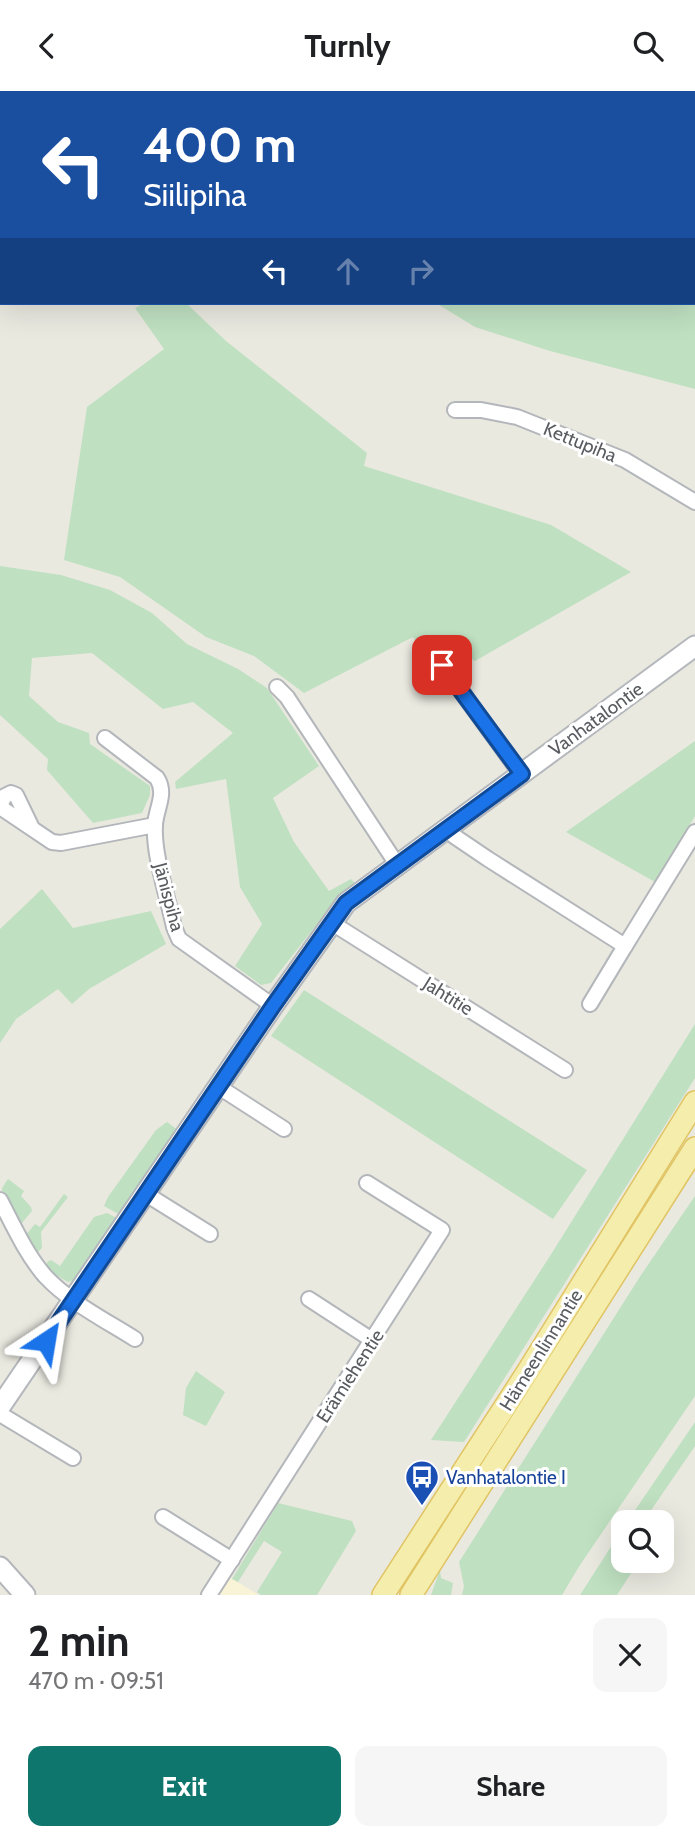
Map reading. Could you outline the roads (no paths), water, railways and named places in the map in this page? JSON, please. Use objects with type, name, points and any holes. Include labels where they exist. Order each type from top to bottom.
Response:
[{"type":"main road","name":"Hämeenlinnantie","points":[[383,1595],[528,1371],[695,1102]]},
{"type":"main road","name":"Hämeenlinnantie","points":[[411,1595],[695,1148]]},
{"type":"street","name":"Kettupiha","points":[[455,410],[481,410],[517,417],[625,460],[695,502]]},
{"type":"street","name":"Vanhatalontie","points":[[0,1407],[346,903],[695,646]]},
{"type":"street","points":[[442,665],[522,774]]},
{"type":"street","points":[[277,687],[287,698],[398,866]]},
{"type":"street","name":"Jänispiha","points":[[105,738],[157,778],[161,785],[162,796],[155,825],[156,847],[179,939],[273,1006]]},
{"type":"street","points":[[31,826],[52,842],[61,843],[155,825]]},
{"type":"street","points":[[448,828],[454,836],[488,859],[625,946]]},
{"type":"street","points":[[590,1003],[695,832]]},
{"type":"street","name":"Jahtitie","points":[[332,923],[565,1070]]},
{"type":"street","points":[[219,1087],[284,1129]]},
{"type":"street","name":"Erämiehentie","points":[[209,1595],[442,1230],[367,1183]]},
{"type":"street","points":[[146,1194],[210,1234]]},
{"type":"street","points":[[0,1200],[22,1241],[45,1275],[73,1300],[135,1339]]},
{"type":"street","points":[[309,1299],[372,1340]]},
{"type":"street","points":[[0,1414],[73,1458]]},
{"type":"street","points":[[163,1517],[232,1560]]},
{"type":"street","points":[[0,1567],[24,1595]]},
{"type":"place","name":"Vanhatalontie I","points":[[422,1507]]}]
